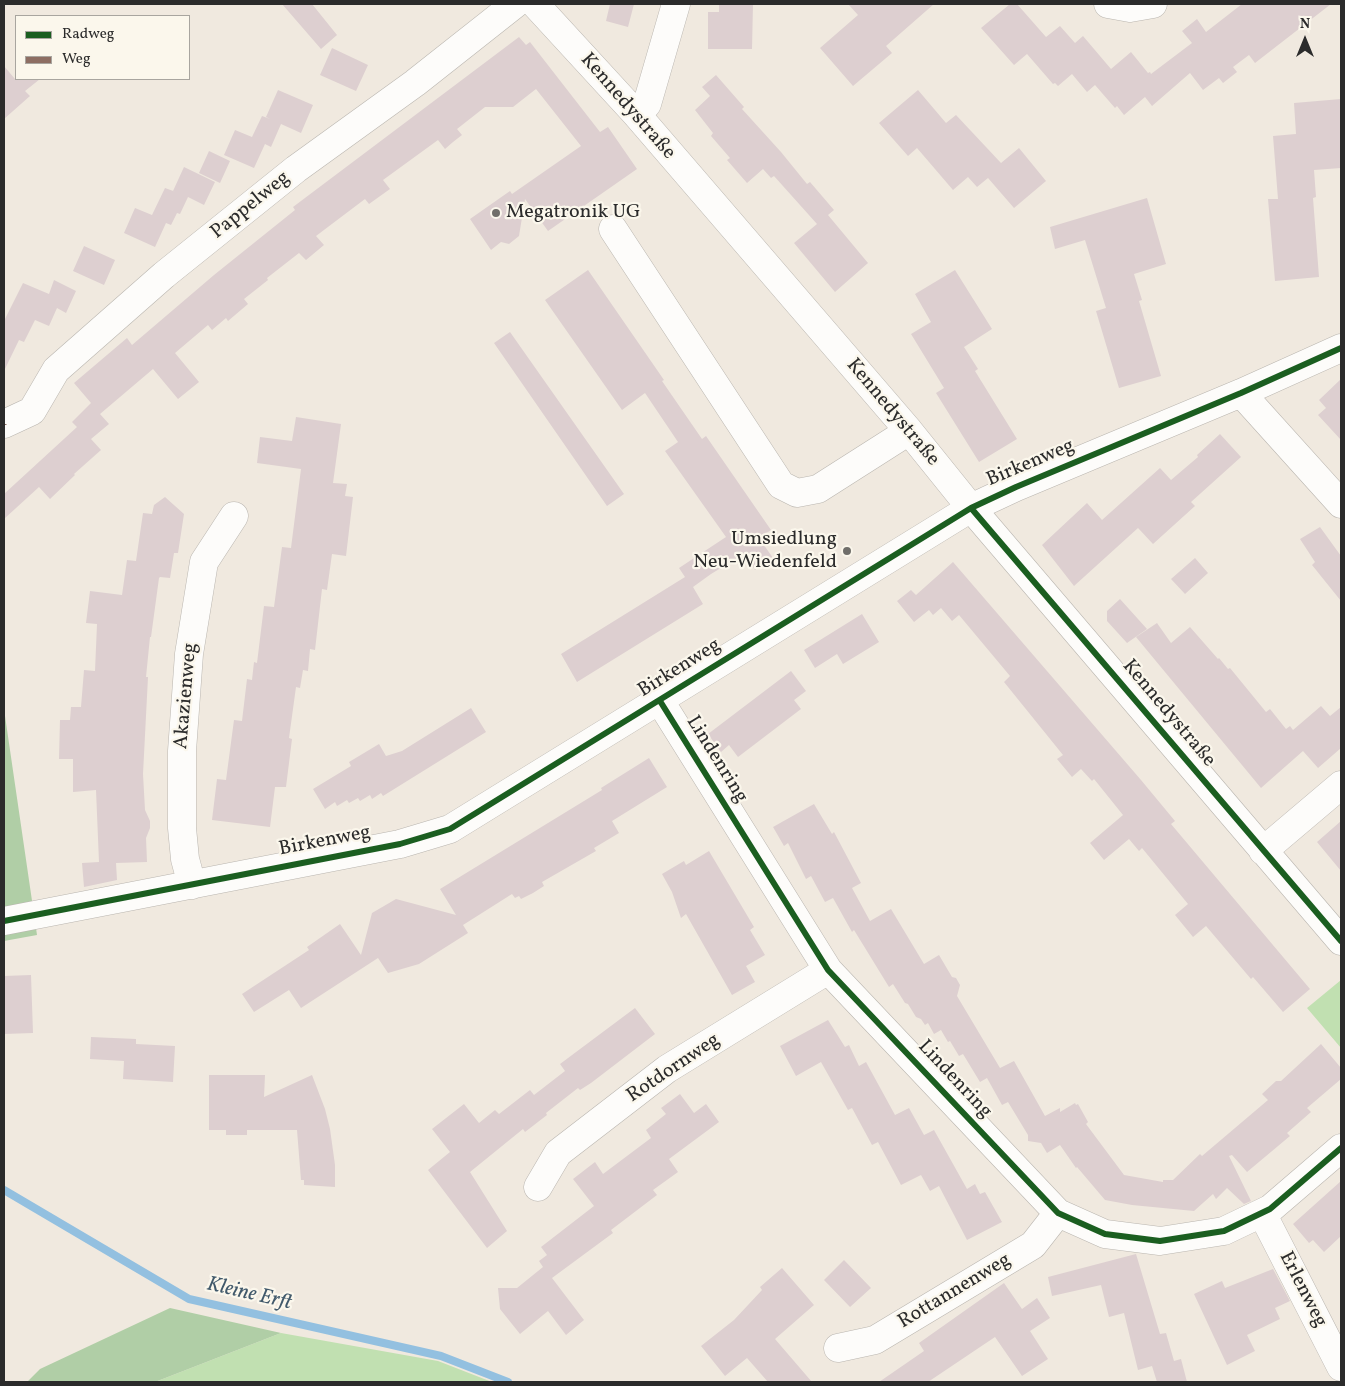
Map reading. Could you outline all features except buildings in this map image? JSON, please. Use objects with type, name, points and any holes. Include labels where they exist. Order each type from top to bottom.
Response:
[{"type":"street","name":"Pappelweg","points":[[4,424],[32,410],[56,370],[164,275],[296,170],[415,83],[515,4]]},
{"type":"street","name":"Kennedystraße","points":[[535,4],[637,115],[1341,941]]},
{"type":"street","points":[[637,115],[647,104],[676,4]]},
{"type":"street","points":[[1108,4],[1130,8],[1153,4]]},
{"type":"street","points":[[613,229],[781,485],[797,493],[818,489],[909,432]]},
{"type":"street","name":"Birkenweg","points":[[4,921],[400,844],[450,829],[971,508],[1016,487],[1241,393],[1341,348]]},
{"type":"street","points":[[1241,393],[1341,504]]},
{"type":"street","name":"Akazienweg","points":[[192,885],[182,828],[182,751],[188,654],[204,562],[234,516]]},
{"type":"street","name":"Lindenring","points":[[660,701],[828,970],[1058,1213],[1105,1234],[1160,1241],[1224,1231],[1270,1209],[1341,1148]]},
{"type":"street","points":[[1263,851],[1341,785]]},
{"type":"street","name":"Rotdornweg","points":[[538,1187],[558,1153],[667,1069],[828,970]]},
{"type":"street","name":"Rottannenweg","points":[[838,1348],[875,1340],[1033,1245],[1058,1213]]},
{"type":"street","name":"Erlenweg","points":[[1262,1213],[1341,1367]]},
{"type":"green space","points":[[4,709],[37,935],[4,941]]},
{"type":"green space","points":[[1341,980],[1341,1048],[1307,1008]]},
{"type":"green space","points":[[170,1308],[281,1333],[155,1382],[27,1382],[40,1369]]},
{"type":"green space","points":[[281,1333],[438,1361],[492,1382],[155,1382]]},
{"type":"waterway","name":"Kleine Erft","points":[[4,1190],[189,1299],[441,1356],[508,1382]]},
{"type":"cycle path","points":[[4,921],[400,844],[450,829],[971,508],[1016,487],[1241,393],[1341,348]]},
{"type":"cycle path","points":[[971,508],[1341,941]]},
{"type":"cycle path","points":[[660,701],[828,970],[1058,1213],[1105,1234],[1160,1241],[1224,1231],[1270,1209],[1341,1148]]},
{"type":"place","name":"Megatronik UG","points":[[496,213]]},
{"type":"place","name":"Umsiedlung Neu-Wiedenfeld","points":[[847,551]]}]
